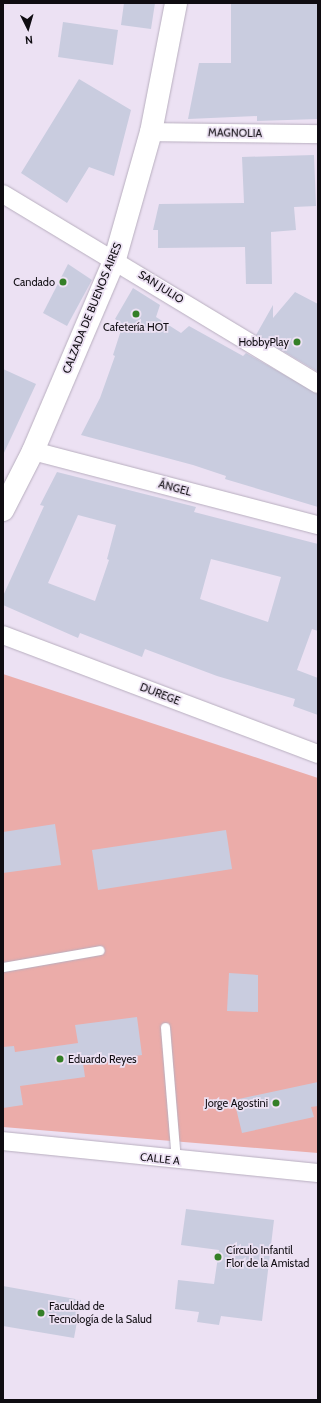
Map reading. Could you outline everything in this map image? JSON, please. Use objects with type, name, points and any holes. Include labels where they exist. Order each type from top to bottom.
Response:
[{"type":"street","name":"CALZADA DE BUENOS AIRES","points":[[3,510],[33,451],[115,259],[151,132],[176,3]]},
{"type":"street","name":"MAGNOLIA","points":[[151,132],[318,134]]},
{"type":"street","name":"SAN JULIO","points":[[3,194],[115,259],[318,384]]},
{"type":"street","name":"ÁNGEL","points":[[33,451],[318,525]]},
{"type":"street","name":"DUREGE","points":[[3,635],[318,754]]},
{"type":"street","name":"CALLE A","points":[[3,1141],[176,1161],[318,1173]]},
{"type":"lane","points":[[3,967],[100,950]]},
{"type":"lane","points":[[166,1027],[176,1161]]},
{"type":"shaded area","points":[[3,674],[318,778],[318,1153],[3,1127]]},
{"type":"building","points":[[124,3],[155,3],[151,29],[121,25]]},
{"type":"building","points":[[231,3],[318,3],[318,119],[257,121],[257,116],[188,119],[199,63],[231,63]]},
{"type":"building","points":[[63,22],[118,30],[113,65],[58,57]]},
{"type":"building","points":[[79,79],[131,110],[114,176],[89,167],[67,203],[21,173]]},
{"type":"building","points":[[314,155],[316,206],[294,207],[296,230],[271,232],[272,284],[246,284],[245,247],[158,248],[158,230],[153,230],[159,204],[244,203],[242,157]]},
{"type":"building","points":[[68,264],[92,280],[67,326],[43,313]]},
{"type":"building","points":[[133,288],[160,305],[156,317],[181,333],[189,326],[243,356],[246,353],[318,394],[318,507],[225,479],[226,476],[193,465],[81,435],[100,398],[115,356],[113,355],[123,324],[115,319]]},
{"type":"building","points":[[295,292],[318,304],[318,372],[256,335],[273,305],[273,318]]},
{"type":"building","points":[[3,369],[36,384],[3,455]]},
{"type":"building","points":[[57,472],[196,507],[194,512],[318,544],[318,631],[312,629],[297,670],[318,678],[318,715],[293,706],[295,699],[217,676],[145,649],[142,657],[80,633],[78,638],[3,605],[3,596],[44,506],[40,505]],"holes":[[[78,515],[116,525],[107,559],[109,560],[95,601],[48,583]],[[211,559],[281,577],[268,622],[200,599]]]},
{"type":"building","points":[[55,824],[61,865],[3,873],[3,832]]},
{"type":"building","points":[[226,830],[232,869],[98,890],[92,850]]},
{"type":"building","points":[[229,973],[258,975],[258,1012],[227,1011]]},
{"type":"building","name":"Eduardo Reyes","points":[[137,1017],[142,1055],[83,1063],[85,1077],[20,1086],[23,1105],[3,1108],[3,1047],[14,1046],[15,1052],[78,1043],[75,1025]]},
{"type":"building","name":"Jorge Agostini","points":[[318,1082],[318,1106],[311,1107],[314,1117],[242,1133],[234,1100]]},
{"type":"building","points":[[186,1209],[274,1220],[262,1321],[221,1316],[219,1325],[197,1322],[199,1312],[175,1309],[178,1280],[214,1284],[219,1250],[181,1245]]},
{"type":"building","name":"Faculdad de Tecnología de la Salud","points":[[3,1286],[81,1300],[74,1338],[3,1326]]},
{"type":"place","name":"Candado","points":[[63,282]]},
{"type":"place","name":"Cafetería HOT","points":[[136,314]]},
{"type":"place","name":"HobbyPlay","points":[[297,342]]},
{"type":"place","name":"Eduardo Reyes","points":[[60,1059]]},
{"type":"place","name":"Jorge Agostini","points":[[276,1103]]},
{"type":"place","name":"Círculo Infantil Flor de la Amistad","points":[[218,1257]]},
{"type":"place","name":"Faculdad de Tecnología de la Salud","points":[[41,1313]]}]
